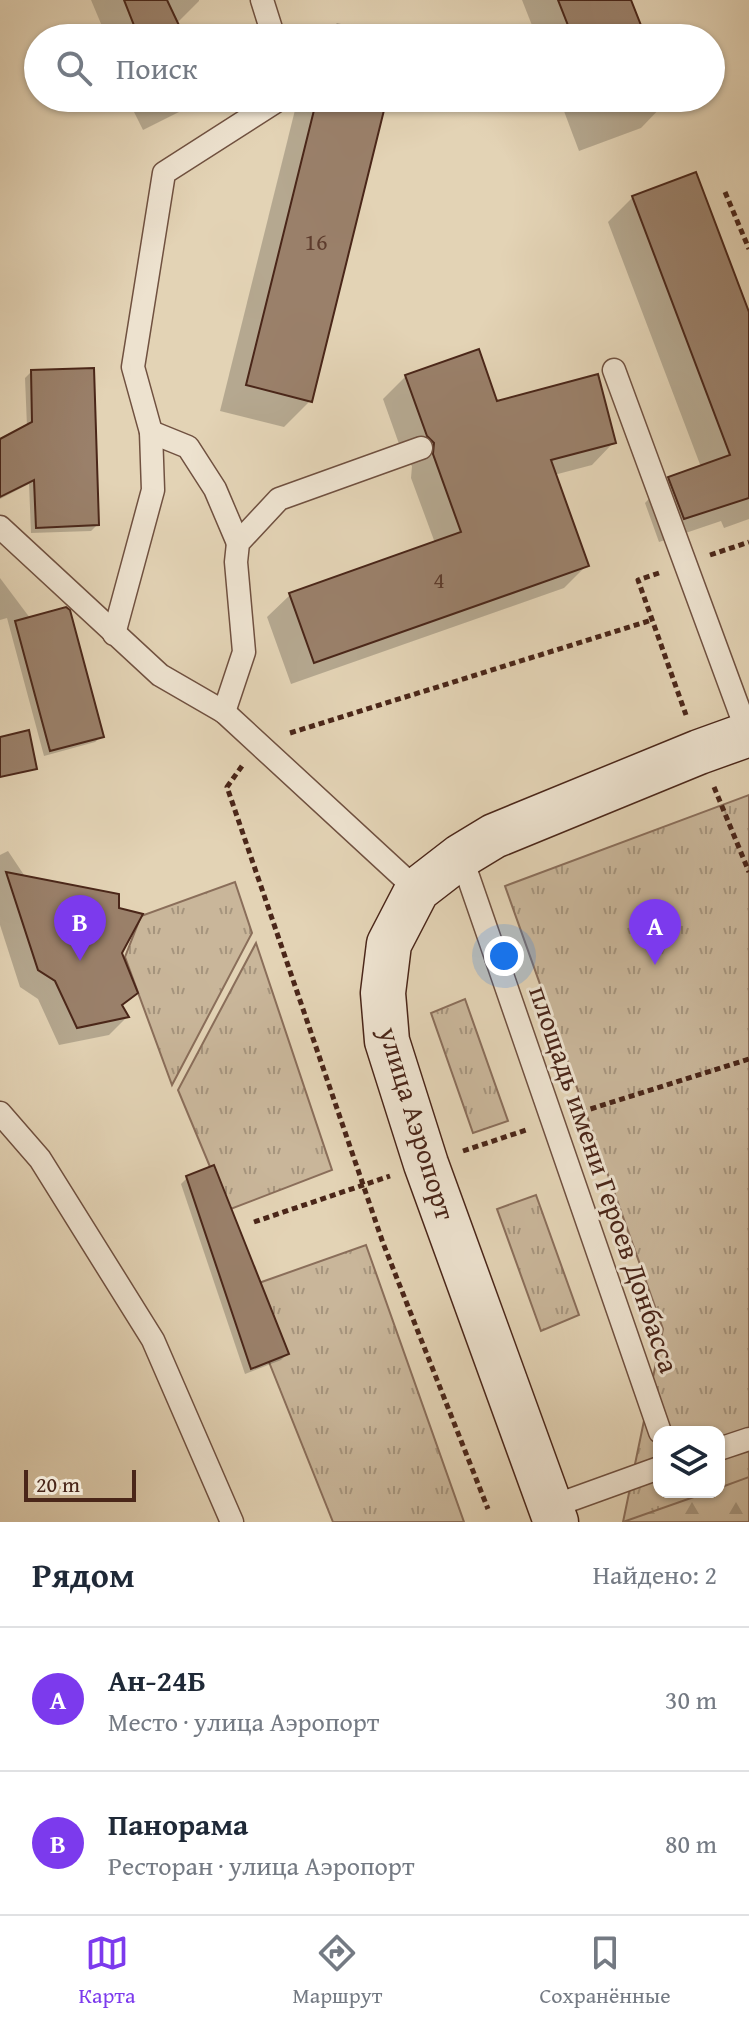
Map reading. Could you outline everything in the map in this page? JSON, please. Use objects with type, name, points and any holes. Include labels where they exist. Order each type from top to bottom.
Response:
[{"type":"main road","name":"улица Аэропорт","points":[[554,1514],[426,1164],[387,1041],[383,993],[389,944],[417,890],[461,856],[504,832],[749,734]]},
{"type":"lane","points":[[262,0],[270,24]]},
{"type":"lane","points":[[114,634],[153,490],[151,432],[133,367],[164,173],[259,112]]},
{"type":"lane","points":[[614,370],[749,734]]},
{"type":"lane","points":[[151,432],[188,447],[215,489],[238,543],[236,562],[244,652],[224,712]]},
{"type":"lane","points":[[238,543],[279,499],[421,448]]},
{"type":"lane","points":[[0,527],[160,675],[224,712],[417,890]]},
{"type":"lane","name":"площадь имени Героев Донбасса","points":[[461,856],[658,1426]]},
{"type":"lane","points":[[0,1113],[40,1159],[153,1340],[232,1522]]},
{"type":"lane","points":[[725,1447],[749,1439]]},
{"type":"lane","points":[[554,1514],[653,1471]]},
{"type":"path","points":[[725,192],[749,249]]},
{"type":"path","points":[[488,1509],[383,1243],[227,787],[258,743],[652,620]]},
{"type":"path","points":[[254,1222],[553,1121],[749,1059]]},
{"type":"green space","points":[[749,795],[749,1522],[623,1522],[663,1329],[505,886]]},
{"type":"green space","points":[[235,882],[252,933],[172,1085],[125,957],[141,916]]},
{"type":"green space","points":[[256,943],[332,1170],[228,1210],[178,1090]]},
{"type":"green space","points":[[465,999],[508,1121],[473,1133],[431,1013]]},
{"type":"green space","points":[[536,1195],[579,1315],[541,1331],[497,1209]]},
{"type":"green space","points":[[366,1245],[464,1522],[333,1522],[269,1362],[256,1284]]},
{"type":"green space","points":[[749,1477],[749,1522],[623,1522],[691,1498],[725,1498],[725,1486]]},
{"type":"building","points":[[124,0],[167,0],[178,24],[133,24]]},
{"type":"building","points":[[558,0],[631,0],[640,24],[567,24]]},
{"type":"building","points":[[314,112],[384,112],[312,402],[246,385]]},
{"type":"building","points":[[696,172],[749,312],[749,498],[684,519],[668,477],[730,455],[632,196]]},
{"type":"building","points":[[479,349],[497,401],[598,374],[616,443],[551,460],[589,566],[314,663],[289,593],[461,532],[433,454],[434,443],[427,436],[405,375]]},
{"type":"building","points":[[94,368],[99,525],[36,528],[34,480],[0,497],[0,439],[32,422],[31,370]]},
{"type":"building","points":[[66,607],[70,610],[104,737],[50,751],[15,621]]},
{"type":"building","points":[[29,730],[37,769],[0,777],[0,737]]},
{"type":"building","points":[[6,872],[119,894],[119,908],[143,914],[122,953],[138,993],[122,1005],[129,1017],[77,1028],[55,981],[38,970]]},
{"type":"building","points":[[214,1165],[289,1354],[251,1369],[186,1176]]},
{"type":"place","name":"Панорама","points":[[80,961]]},
{"type":"place","name":"Ан-24Б","points":[[655,965]]}]
